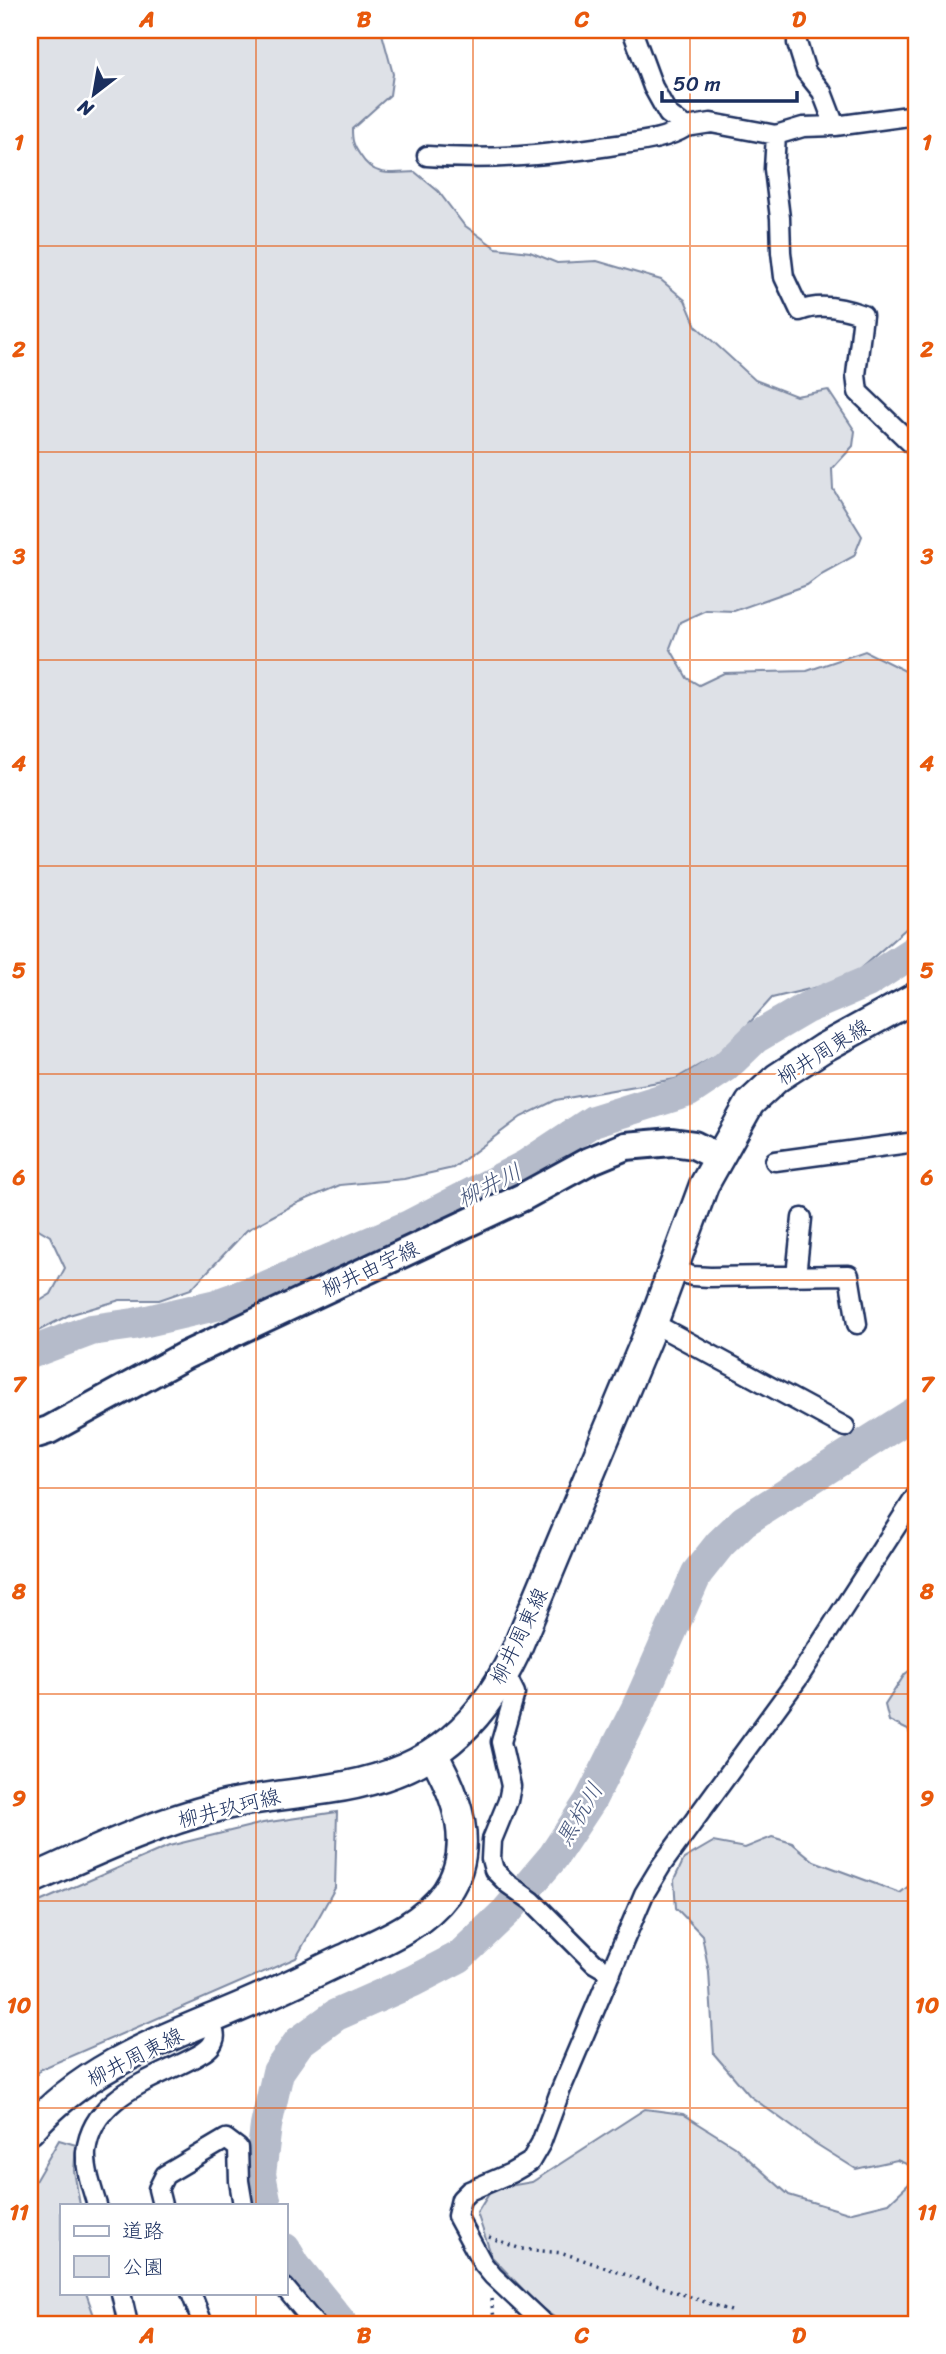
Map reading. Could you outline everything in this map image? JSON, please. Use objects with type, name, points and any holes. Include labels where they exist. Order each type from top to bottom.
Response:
[{"type":"main road","name":"柳井周東線","points":[[30,2130],[65,2095],[103,2069],[393,1935],[427,1914],[446,1892],[458,1867],[461,1815],[449,1783],[433,1754],[475,1718],[504,1676],[653,1323],[704,1185],[718,1157],[750,1103],[777,1078],[823,1048],[916,996]]},
{"type":"main road","name":"柳井由宇線","points":[[30,1436],[49,1430],[184,1356],[499,1208],[587,1162],[626,1146],[672,1142],[694,1144],[718,1157]]},
{"type":"main road","name":"柳井玖珂線","points":[[30,1880],[134,1834],[218,1807],[272,1795],[329,1789],[372,1780],[403,1770],[433,1754]]},
{"type":"street","points":[[632,30],[653,87],[668,114],[686,127]]},
{"type":"street","points":[[797,30],[797,43],[806,72],[822,92],[835,127]]},
{"type":"street","points":[[426,156],[519,158],[653,140],[674,134],[686,127],[711,123],[776,135],[803,127],[835,127],[916,115]]},
{"type":"street","points":[[776,135],[774,169],[784,277],[800,311],[807,308],[843,308],[863,315],[856,375],[859,392],[916,448]]},
{"type":"street","points":[[775,1161],[916,1143]]},
{"type":"street","points":[[796,1276],[802,1218]]},
{"type":"street","points":[[672,1268],[692,1276],[710,1277],[849,1275],[857,1324]]},
{"type":"street","points":[[653,1323],[845,1427]]},
{"type":"street","points":[[544,2324],[483,2264],[457,2216],[461,2199],[469,2191],[530,2162],[541,2143],[561,2089],[644,1894],[661,1866],[797,1681],[916,1496]]},
{"type":"street","points":[[504,1676],[515,1693],[501,1742],[511,1786],[508,1801],[492,1840],[491,1859],[494,1870],[532,1901],[594,1962],[611,1973]]},
{"type":"street","points":[[97,2204],[86,2154],[92,2129],[111,2103],[131,2088],[208,2050],[215,2039],[208,2020]]},
{"type":"street","points":[[162,2204],[158,2189],[165,2175],[226,2139],[238,2148],[243,2204]]},
{"type":"street","points":[[287,2290],[315,2324]]},
{"type":"street","points":[[121,2294],[128,2324]]},
{"type":"street","points":[[191,2294],[203,2324]]},
{"type":"path","points":[[485,2236],[521,2249],[563,2253],[734,2312]]},
{"type":"green space","points":[[30,30],[381,30],[393,74],[390,95],[352,129],[356,148],[371,168],[391,173],[415,172],[438,191],[464,225],[496,248],[530,252],[557,263],[597,261],[661,280],[685,300],[696,326],[755,380],[796,396],[828,390],[855,431],[853,446],[832,469],[833,489],[862,536],[854,556],[807,585],[734,611],[706,610],[680,622],[670,648],[687,678],[699,685],[724,673],[807,671],[865,651],[907,672],[916,672],[916,920],[847,980],[772,998],[725,1050],[675,1079],[556,1100],[521,1117],[453,1168],[404,1179],[340,1185],[295,1204],[247,1230],[191,1289],[159,1300],[120,1300],[69,1315],[30,1335],[30,1307],[51,1294],[65,1268],[50,1236],[30,1224]]},
{"type":"green space","points":[[916,1666],[916,1746],[908,1730],[889,1721],[885,1705],[905,1674]]},
{"type":"green space","points":[[337,1812],[335,1888],[296,1958],[41,2069],[30,2083],[30,1906],[169,1846],[263,1823]]},
{"type":"green space","points":[[772,1837],[792,1843],[814,1861],[900,1893],[916,1880],[916,2168],[897,2160],[856,2169],[813,2142],[750,2096],[714,2054],[709,1972],[702,1935],[676,1908],[674,1880],[684,1859],[713,1842],[745,1848]]},
{"type":"green space","points":[[645,2109],[683,2114],[734,2146],[789,2195],[848,2213],[889,2203],[916,2177],[916,2324],[564,2324],[540,2307],[492,2257],[477,2213],[492,2189],[532,2182]]},
{"type":"green space","points":[[59,2140],[76,2145],[74,2171],[80,2204],[60,2204],[60,2294],[86,2294],[97,2324],[30,2324],[30,2202],[34,2183]]},
{"type":"waterway","name":"柳井川","points":[[30,1353],[91,1330],[134,1324],[216,1305],[268,1286],[409,1226],[525,1166],[593,1121],[689,1091],[725,1067],[755,1038],[806,1008],[867,982],[916,950]]},
{"type":"waterway","name":"黒杭川","points":[[266,2204],[260,2174],[266,2126],[278,2072],[299,2042],[336,2015],[459,1957],[507,1911],[553,1857],[590,1801],[637,1708],[697,1573],[720,1544],[744,1521],[916,1412]]},
{"type":"waterway","name":"黒杭川","points":[[287,2252],[342,2324]]}]
